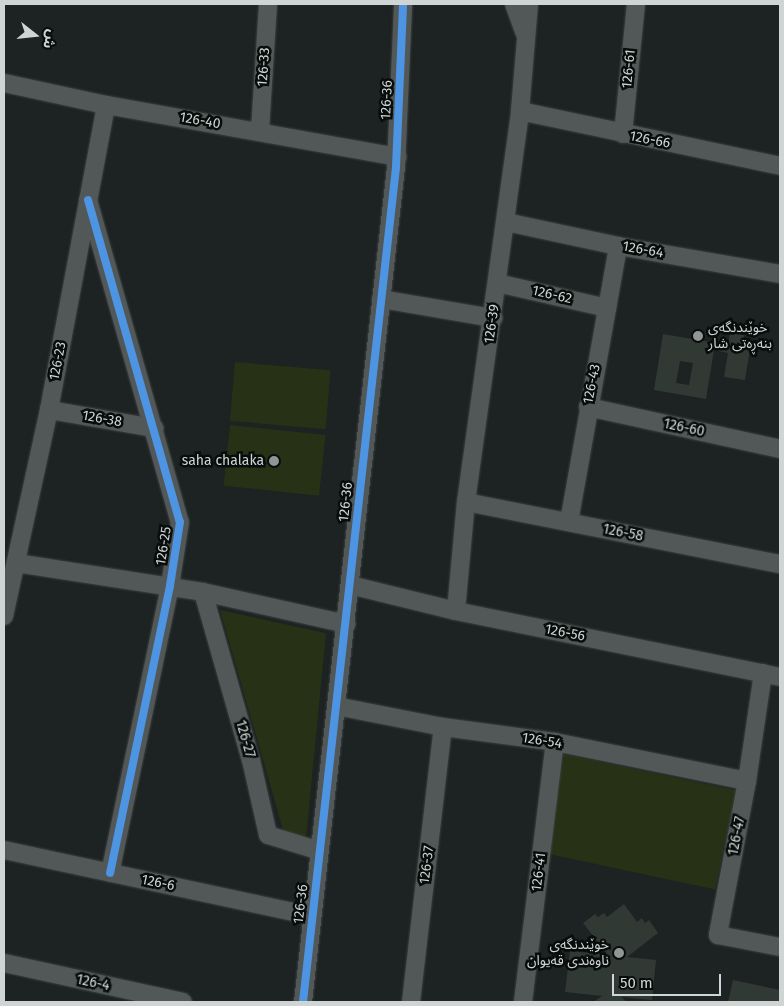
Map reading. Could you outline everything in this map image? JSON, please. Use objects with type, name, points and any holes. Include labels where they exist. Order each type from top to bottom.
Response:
[{"type":"street","name":"126-36","points":[[302,1002],[397,157],[403,4]]},
{"type":"street","points":[[514,4],[526,37]]},
{"type":"street","name":"126-39","points":[[456,611],[466,502],[493,318],[520,112],[529,4]]},
{"type":"street","name":"126-61","points":[[623,134],[636,4]]},
{"type":"street","name":"126-33","points":[[260,131],[264,5]]},
{"type":"street","name":"126-40","points":[[4,83],[106,105],[397,157]]},
{"type":"street","name":"126-23","points":[[4,616],[49,410],[106,105]]},
{"type":"street","name":"126-66","points":[[520,112],[780,166]]},
{"type":"street","name":"126-25","points":[[88,200],[180,522],[170,586],[110,873]]},
{"type":"street","name":"126-64","points":[[506,222],[618,246],[780,274]]},
{"type":"street","name":"126-43","points":[[569,522],[618,246]]},
{"type":"street","name":"126-62","points":[[497,283],[607,308]]},
{"type":"street","points":[[381,299],[493,318]]},
{"type":"street","name":"126-60","points":[[588,407],[780,449]]},
{"type":"street","name":"126-38","points":[[49,410],[154,428]]},
{"type":"street","name":"126-58","points":[[466,502],[780,564]]},
{"type":"street","points":[[16,563],[203,592],[346,624]]},
{"type":"street","name":"126-56","points":[[350,585],[456,611],[780,677]]},
{"type":"street","name":"126-27","points":[[203,592],[251,760],[268,835],[320,851]]},
{"type":"street","name":"126-47","points":[[763,673],[747,781],[718,936],[780,947]]},
{"type":"street","name":"126-54","points":[[336,706],[443,727],[555,742],[747,781]]},
{"type":"street","name":"126-37","points":[[411,1002],[443,727]]},
{"type":"street","name":"126-41","points":[[522,1002],[555,742]]},
{"type":"street","name":"126-6","points":[[4,850],[312,916]]},
{"type":"street","name":"126-4","points":[[4,963],[183,1002]]},
{"type":"green space","name":"saha chalaka","points":[[235,362],[331,370],[325,429],[230,421]]},
{"type":"green space","name":"saha chalaka","points":[[230,425],[325,435],[319,496],[224,486]]},
{"type":"green space","points":[[220,610],[326,633],[306,838],[284,833]]},
{"type":"green space","points":[[564,754],[736,791],[715,889],[543,853]]},
{"type":"building","points":[[731,328],[745,331],[742,348],[750,349],[745,380],[724,377],[728,353],[714,350],[706,399],[654,390],[663,334],[728,345]],"holes":[[[680,361],[693,363],[689,385],[676,383]]]},
{"type":"building","name":"خوێندنگەی ناوەندی قەیوان","points":[[624,904],[637,922],[642,918],[645,923],[649,920],[658,933],[627,957],[656,960],[652,1000],[622,997],[626,1002],[593,1002],[602,996],[565,992],[570,951],[608,955],[583,923],[595,914],[598,917],[604,913],[607,917]]},
{"type":"building","points":[[733,980],[780,990],[780,1002],[728,1002]]},
{"type":"cycle path","points":[[303,1002],[396,167],[403,4]]},
{"type":"cycle path","points":[[88,200],[180,522],[170,586],[110,873]]},
{"type":"place","name":"خوێندنگەی بنەڕەتی شار","points":[[698,336]]},
{"type":"place","name":"saha chalaka","points":[[274,461]]},
{"type":"place","name":"خوێندنگەی ناوەندی قەیوان","points":[[619,953]]}]
